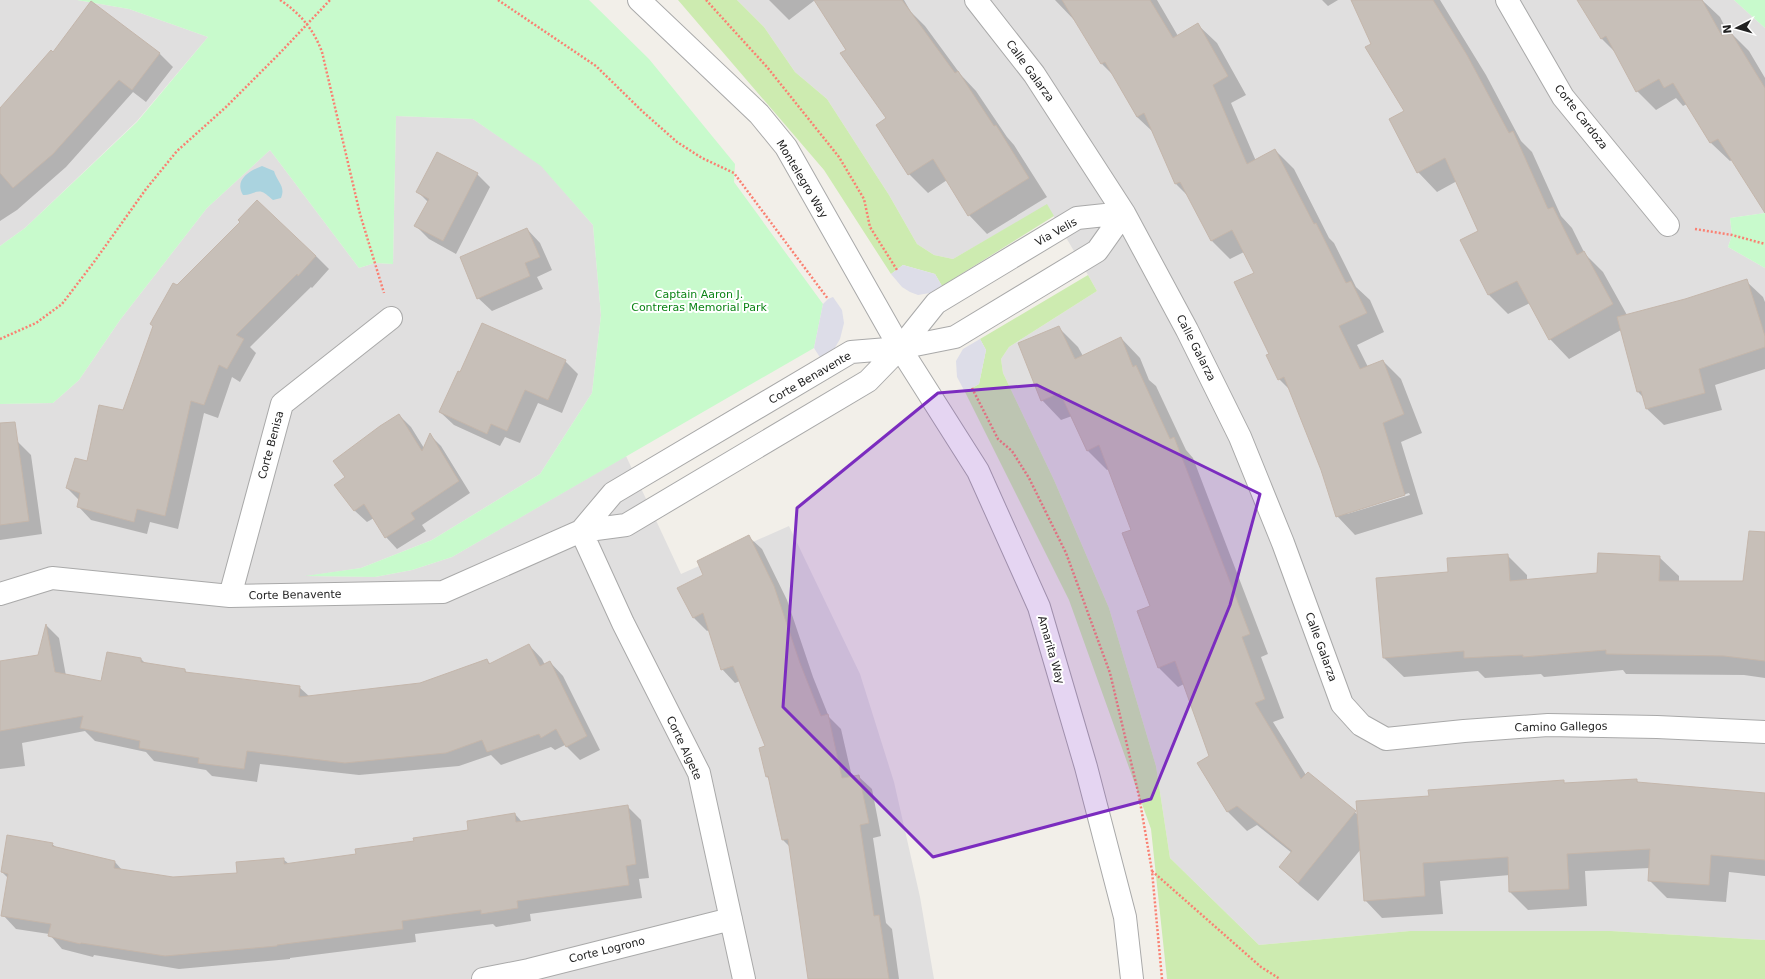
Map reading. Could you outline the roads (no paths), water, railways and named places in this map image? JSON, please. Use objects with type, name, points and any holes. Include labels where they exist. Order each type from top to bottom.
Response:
[{"type":"street","name":"Montelegro Way","points":[[639,0],[759,114],[786,147],[900,348]]},
{"type":"street","name":"Calle Galarza","points":[[976,0],[1034,74],[1124,213],[1187,330],[1240,437],[1283,543],[1342,704],[1361,725]]},
{"type":"street","name":"Corte Cardoza","points":[[1507,0],[1563,97],[1668,225]]},
{"type":"street","name":"Via Velis","points":[[900,348],[936,303],[945,297],[1077,218],[1124,213]]},
{"type":"street","points":[[900,348],[955,336],[1097,251],[1124,213]]},
{"type":"street","name":"Corte Benisa","points":[[230,596],[282,404],[391,318]]},
{"type":"street","name":"Corte Benavente","points":[[581,531],[613,493],[851,352],[900,348]]},
{"type":"street","name":"Corte Benavente","points":[[0,594],[52,578],[230,596],[444,592],[581,531],[626,525],[868,381],[900,348]]},
{"type":"street","name":"Amarita Way","points":[[900,348],[978,471],[1039,607],[1086,767],[1123,909],[1132,979]]},
{"type":"street","name":"Corte Algete","points":[[581,531],[623,623],[699,773],[744,979]]},
{"type":"street","name":"Camino Gallegos","points":[[1361,725],[1386,739],[1464,730],[1548,725],[1657,727],[1765,732]]},
{"type":"street","name":"Corte Logrono","points":[[483,979],[529,970],[731,919]]},
{"type":"water","points":[[262,166],[274,171],[282,187],[281,198],[273,200],[262,192],[243,195],[240,185],[244,177],[248,173]]},
{"type":"park label","name":"Captain Aaron J. Contreras Memorial Park","points":[[699,300]]}]
